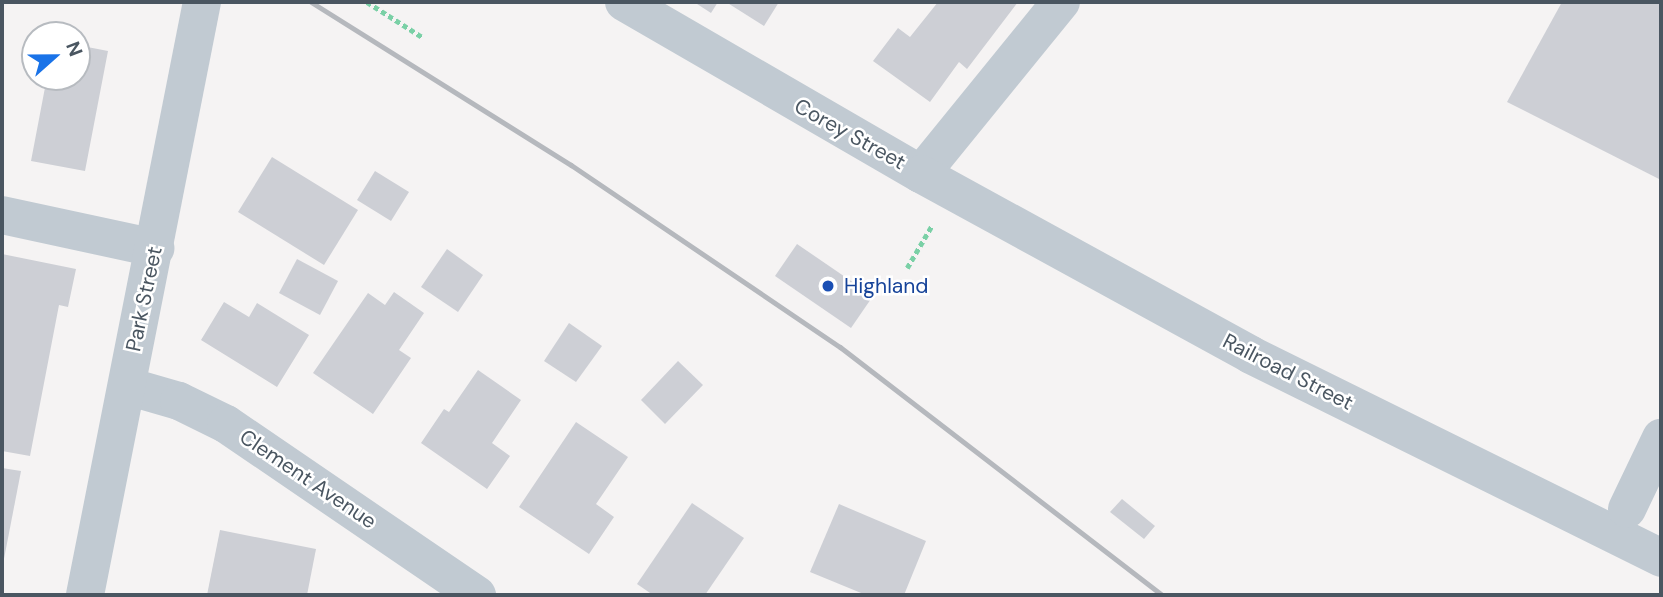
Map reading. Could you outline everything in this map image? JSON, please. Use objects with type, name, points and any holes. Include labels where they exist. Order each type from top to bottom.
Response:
[{"type":"street","name":"Corey Street","points":[[624,2],[921,174],[1061,2]]},
{"type":"street","name":"Park Street","points":[[85,595],[202,4]]},
{"type":"street","name":"Railroad Street","points":[[921,174],[1251,355],[1661,558]]},
{"type":"street","points":[[2,215],[155,248]]},
{"type":"street","name":"Clement Avenue","points":[[127,386],[179,401],[226,424],[478,595]]},
{"type":"street","points":[[1627,509],[1661,438]]},
{"type":"path","points":[[367,2],[424,38]]},
{"type":"path","points":[[907,268],[931,226]]},
{"type":"building","points":[[694,2],[718,2],[711,13]]},
{"type":"building","points":[[726,2],[779,2],[764,26]]},
{"type":"building","points":[[938,2],[1018,2],[967,69],[959,62],[930,102],[873,61],[898,28],[910,37]]},
{"type":"building","points":[[1562,2],[1661,2],[1661,180],[1507,102]]},
{"type":"building","points":[[91,48],[108,51],[85,171],[31,161],[44,91],[91,91]]},
{"type":"building","points":[[272,157],[358,210],[324,265],[238,212]]},
{"type":"building","points":[[375,171],[409,192],[391,221],[357,200]]},
{"type":"building","points":[[797,244],[873,296],[851,328],[775,276]]},
{"type":"building","points":[[447,249],[483,275],[458,312],[421,287]]},
{"type":"building","points":[[2,254],[76,269],[68,307],[59,305],[30,456],[2,451]]},
{"type":"building","points":[[297,259],[338,281],[320,315],[279,293]]},
{"type":"building","points":[[394,292],[424,313],[399,350],[411,358],[373,414],[313,373],[368,293],[385,305]]},
{"type":"building","points":[[224,302],[249,317],[257,303],[309,335],[277,387],[201,340]]},
{"type":"building","points":[[569,323],[602,346],[576,382],[544,361]]},
{"type":"building","points":[[678,361],[703,385],[665,424],[641,400]]},
{"type":"building","points":[[478,370],[521,400],[492,443],[510,456],[487,489],[421,443],[444,409],[449,412]]},
{"type":"building","points":[[576,422],[628,457],[596,504],[614,517],[589,554],[519,507]]},
{"type":"building","points":[[2,468],[21,471],[3,564],[2,564]]},
{"type":"building","points":[[1122,499],[1155,526],[1144,539],[1110,512]]},
{"type":"building","points":[[692,503],[744,538],[705,595],[653,595],[637,584]]},
{"type":"building","points":[[839,504],[926,541],[904,595],[866,595],[810,572]]},
{"type":"building","points":[[220,530],[316,549],[307,595],[207,595]]},
{"type":"railway","points":[[311,2],[571,165],[840,347],[1162,595]]},
{"type":"place","name":"Highland","points":[[828,286]]}]
